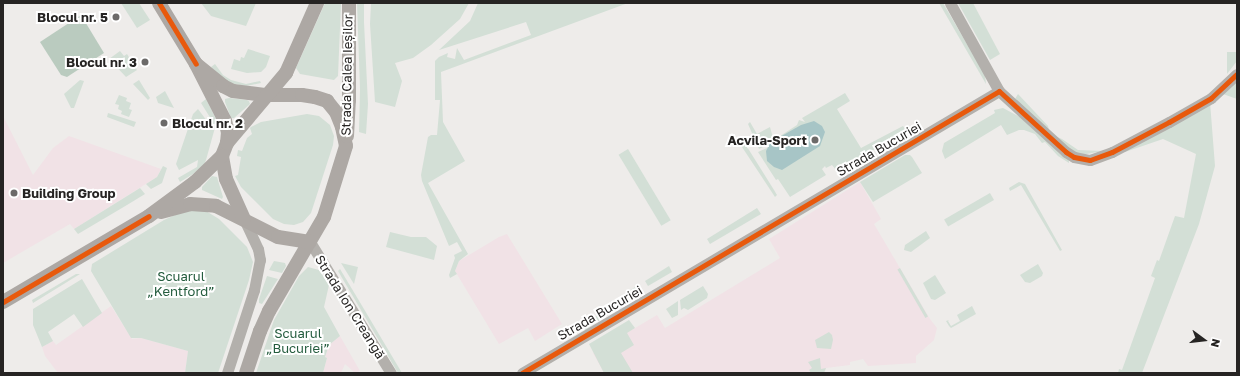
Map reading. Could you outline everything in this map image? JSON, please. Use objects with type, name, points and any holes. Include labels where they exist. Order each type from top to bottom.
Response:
[{"type":"main road","points":[[159,3],[196,64],[225,121],[228,132],[225,149],[226,179],[244,219]]},
{"type":"main road","points":[[3,302],[149,216],[195,182],[225,149],[286,73],[317,3]]},
{"type":"main road","name":"Strada Calea Ieșilor","points":[[346,146],[350,100],[349,3]]},
{"type":"main road","points":[[196,64],[223,86],[233,91],[267,95],[315,96],[327,101],[336,112],[342,127],[346,146],[329,205],[320,227],[269,311],[260,331],[246,373]]},
{"type":"main road","points":[[149,216],[178,206],[203,204],[216,206],[278,237],[310,242]]},
{"type":"street","points":[[950,3],[999,91],[1066,152],[1074,157],[1090,160],[1112,152],[1170,122],[1211,98],[1237,74]]},
{"type":"street","name":"Strada Bucuriei","points":[[522,373],[999,91]]},
{"type":"street","points":[[227,373],[259,270],[260,260],[258,249],[244,219]]},
{"type":"street","name":"Strada Ion Creangă","points":[[310,242],[391,373]]},
{"type":"shaded area","points":[[3,116],[33,175],[53,148],[69,136],[161,169],[157,177],[74,229],[70,224],[3,263]]},
{"type":"shaded area","points":[[860,182],[881,219],[874,224],[930,319],[937,328],[934,340],[916,356],[916,363],[868,366],[863,359],[850,362],[850,365],[826,368],[824,373],[604,373],[593,353],[657,315],[665,328],[780,258],[769,239]]},
{"type":"shaded area","points":[[507,234],[562,324],[535,341],[528,328],[499,344],[455,271],[459,261],[499,237]]},
{"type":"shaded area","points":[[111,306],[132,339],[141,338],[188,351],[185,373],[58,373],[45,356],[42,347],[53,341],[56,345]]},
{"type":"shaded area","points":[[340,336],[360,371],[355,373],[345,364],[341,373],[323,373],[327,358],[325,357],[329,345]]},
{"type":"green space","points":[[121,3],[139,3],[150,20],[137,28]]},
{"type":"green space","points":[[201,3],[256,3],[246,26],[211,16]]},
{"type":"green space","points":[[325,3],[341,3],[338,76],[334,80],[300,74],[296,68]]},
{"type":"green space","points":[[357,3],[364,3],[368,104],[366,134],[359,132],[360,89]]},
{"type":"green space","points":[[371,3],[469,3],[460,19],[431,45],[413,58],[395,63],[402,81],[395,107],[375,102],[370,24]]},
{"type":"green space","points":[[478,3],[628,3],[441,72],[443,122],[465,161],[428,183],[468,254],[459,261],[455,271],[457,274],[450,278],[449,275],[455,258],[454,255],[462,251],[457,242],[449,246],[422,181],[421,175],[428,137],[431,135],[437,135],[440,100],[435,100],[435,61],[439,57],[448,53],[447,57],[455,59],[457,48],[464,60],[531,35],[526,22],[439,50],[470,21]]},
{"type":"green space","points":[[939,3],[943,3],[985,75],[986,84]]},
{"type":"green space","points":[[958,3],[973,3],[1000,54],[990,60]]},
{"type":"green space","points":[[81,15],[104,53],[67,77],[61,75],[40,42]]},
{"type":"green space","points":[[248,49],[270,56],[266,67],[261,72],[247,73],[231,69],[234,59],[240,61],[241,57],[244,58]]},
{"type":"green space","points":[[120,51],[124,56],[127,54],[137,70],[126,77],[109,59]]},
{"type":"green space","points":[[1227,52],[1237,52],[1237,61],[1227,74]]},
{"type":"green space","points":[[215,64],[223,75],[231,80],[246,84],[260,81],[261,83],[246,86],[228,83],[211,67]]},
{"type":"green space","points":[[80,80],[84,81],[74,108],[71,108],[64,94]]},
{"type":"green space","points":[[139,80],[150,98],[148,100],[133,84]]},
{"type":"green space","points":[[1237,81],[1237,99],[1223,94]]},
{"type":"green space","points":[[165,91],[174,108],[158,103],[156,97]]},
{"type":"green space","name":"Acvila-Sport","points":[[845,93],[850,101],[837,109],[861,148],[903,126],[907,131],[837,171],[832,165],[826,168],[825,166],[822,169],[826,175],[790,197],[778,179],[776,180],[758,152],[767,148],[771,142],[797,125],[799,120],[805,122],[802,118]]},
{"type":"green space","points":[[1018,94],[1048,126],[1050,134],[1015,99]]},
{"type":"green space","points":[[119,95],[127,98],[126,101],[131,103],[129,109],[132,110],[129,117],[121,114],[122,111],[118,109],[119,105],[115,104]]},
{"type":"green space","points":[[206,99],[216,119],[216,124],[206,160],[204,165],[180,182],[178,178],[197,167],[198,160],[179,170],[176,164],[193,114],[198,109],[210,125],[211,119],[201,103]]},
{"type":"green space","points":[[225,99],[247,100],[250,104],[234,118],[231,118],[225,102]]},
{"type":"green space","points":[[1210,102],[1215,166],[1199,224],[1142,373],[1118,373],[1119,369],[1122,370],[1155,278],[1151,276],[1157,260],[1159,261],[1175,216],[1184,218],[1196,154],[1163,139],[1125,152],[1125,150],[1177,123]]},
{"type":"green space","points":[[1003,108],[1020,117],[1069,160],[1069,163],[1058,156],[1045,142],[1042,143],[1035,134],[1024,130],[1019,130],[1007,135],[1001,125],[945,159],[942,151],[944,143],[995,113],[994,110]]},
{"type":"green space","points":[[108,113],[136,122],[134,127],[107,117]]},
{"type":"green space","points":[[307,114],[319,116],[330,125],[334,136],[333,145],[311,213],[303,222],[294,225],[284,224],[273,219],[241,187],[235,176],[238,175],[241,157],[237,156],[238,150],[242,151],[247,138],[252,134],[251,127],[261,122]]},
{"type":"green space","points":[[750,122],[757,134],[770,127],[773,138],[765,146],[759,149],[748,124]]},
{"type":"green space","points":[[1050,134],[1062,139],[1078,150],[1103,151],[1081,155],[1071,151]]},
{"type":"green space","points":[[744,142],[777,195],[775,197],[740,144]]},
{"type":"green space","points":[[628,149],[671,220],[661,226],[619,155]]},
{"type":"green space","points":[[905,155],[910,155],[912,157],[922,173],[873,202],[860,182]]},
{"type":"green space","points":[[163,166],[167,168],[162,183],[151,189],[146,184],[157,177]]},
{"type":"green space","points":[[212,176],[217,177],[223,197],[222,199],[202,190],[202,187]]},
{"type":"green space","points":[[1019,182],[1025,184],[1062,250],[1060,251],[1021,185],[1010,191],[1009,188]]},
{"type":"green space","points":[[140,188],[145,194],[78,234],[74,229]]},
{"type":"green space","points":[[990,193],[994,200],[948,226],[944,220]]},
{"type":"green space","points":[[757,208],[761,214],[710,244],[707,239]]},
{"type":"green space","name":"Scuarul „Kentford”","points":[[186,210],[206,211],[219,219],[247,247],[253,262],[249,280],[218,373],[185,373],[188,351],[141,338],[131,338],[91,271],[92,264],[164,220]]},
{"type":"green space","points":[[926,231],[930,238],[911,252],[904,250],[905,245]]},
{"type":"green space","points":[[390,232],[411,237],[426,237],[437,246],[434,260],[386,247]]},
{"type":"green space","points":[[274,261],[285,263],[286,266],[282,273],[269,270]]},
{"type":"green space","points":[[341,263],[358,267],[354,284]]},
{"type":"green space","points":[[1038,264],[1043,273],[1042,276],[1030,283],[1025,282],[1020,275]]},
{"type":"green space","points":[[669,266],[672,272],[648,286],[645,281]]},
{"type":"green space","name":"Scuarul „Bucuriei”","points":[[308,267],[319,270],[329,285],[324,307],[340,336],[329,345],[325,357],[327,358],[323,373],[256,373],[274,320],[299,276]]},
{"type":"green space","points":[[900,268],[928,316],[925,318],[897,270]]},
{"type":"green space","points":[[340,269],[402,373],[398,373],[338,271]]},
{"type":"green space","points":[[76,274],[80,274],[33,303],[32,300]]},
{"type":"green space","points":[[935,275],[946,293],[935,300],[931,299],[923,283]]},
{"type":"green space","points":[[267,276],[278,279],[262,304],[259,303],[259,299]]},
{"type":"green space","points":[[82,279],[102,313],[83,327],[74,314],[48,332],[53,341],[42,347],[33,325],[33,309]]},
{"type":"green space","points":[[703,286],[708,294],[707,298],[688,310],[684,308],[681,310],[680,300]]},
{"type":"green space","points":[[635,287],[638,291],[585,331],[582,327]]},
{"type":"green space","points":[[678,301],[678,315],[672,318],[666,309]]},
{"type":"green space","points":[[972,306],[976,314],[951,328],[949,326],[946,321],[949,320],[948,321],[951,326],[960,321],[957,315]]},
{"type":"green space","points":[[629,320],[635,328],[627,333],[634,345],[621,353],[633,373],[604,373],[589,344]]},
{"type":"green space","points":[[829,332],[832,335],[833,340],[831,349],[817,348],[815,340]]},
{"type":"green space","points":[[820,358],[821,369],[826,368],[824,373],[811,373],[809,370],[812,368],[808,362]]},
{"type":"water","points":[[814,121],[822,126],[825,132],[820,146],[782,170],[774,167],[767,161],[766,151],[771,142],[801,125]]},
{"type":"cycle path","points":[[159,3],[196,64]]},
{"type":"cycle path","points":[[522,373],[999,91],[1066,152],[1074,157],[1090,160],[1112,152],[1211,98],[1237,74]]},
{"type":"cycle path","points":[[3,302],[149,216]]},
{"type":"place","name":"Blocul nr. 5","points":[[116,17]]},
{"type":"place","name":"Blocul nr. 3","points":[[145,62]]},
{"type":"place","name":"Blocul nr. 2","points":[[164,123]]},
{"type":"place","name":"Acvila-Sport","points":[[815,140]]},
{"type":"place","name":"Building Group","points":[[14,193]]}]
